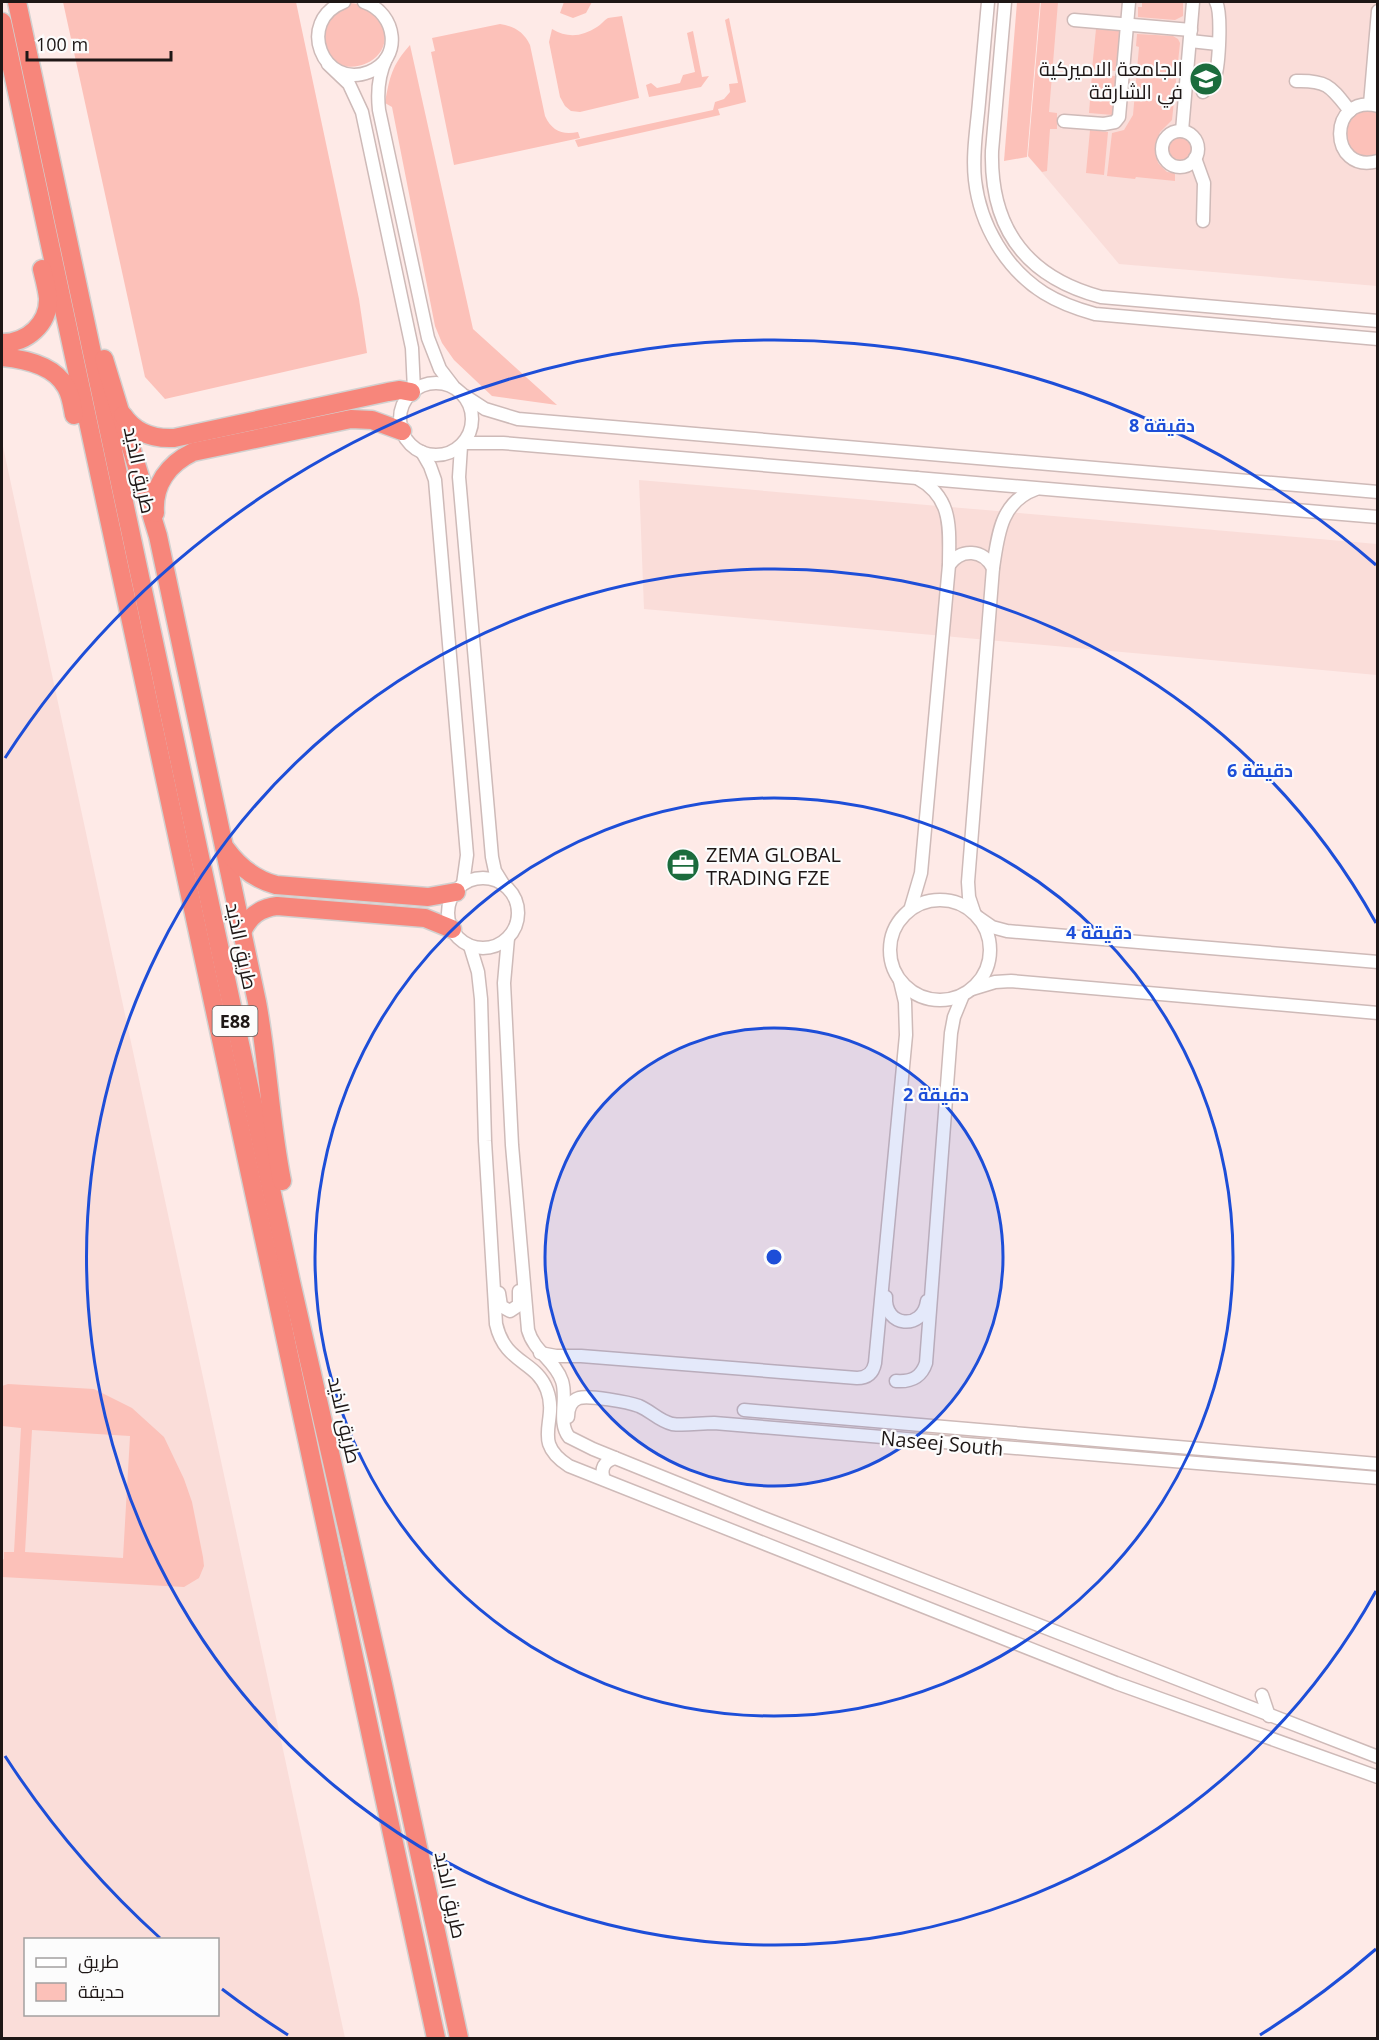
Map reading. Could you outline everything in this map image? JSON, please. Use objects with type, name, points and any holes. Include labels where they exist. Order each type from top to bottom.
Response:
[{"type":"highway","name":"طريق الذيد","points":[[17,2],[291,1282],[382,1680],[459,2038]]},
{"type":"highway","name":"طريق الذيد","points":[[2,22],[436,2038]]},
{"type":"highway","points":[[2,343],[17,341],[33,332],[47,309],[47,290],[23,178],[22,156],[26,135]]},
{"type":"highway","points":[[82,310],[98,335],[158,536]]},
{"type":"highway","points":[[2,357],[44,367],[57,375],[66,387],[90,487],[109,520]]},
{"type":"highway","points":[[120,409],[134,428],[153,437],[164,439],[394,391],[412,391]]},
{"type":"highway","points":[[291,1282],[297,1266],[297,1257],[273,1136],[261,1024],[154,510],[158,485],[172,465],[193,452],[351,419],[372,420],[402,431]]},
{"type":"highway","points":[[223,843],[234,860],[249,873],[276,885],[428,897],[442,896],[459,888]]},
{"type":"highway","points":[[242,932],[256,913],[262,909],[277,906],[425,918],[452,929]]},
{"type":"street","points":[[345,2],[328,7],[318,33],[320,51],[328,63],[349,84],[362,112],[412,348],[412,391]]},
{"type":"street","points":[[368,2],[384,14],[390,26],[391,44],[380,71],[378,84],[379,110],[428,338],[440,369],[453,387],[485,410],[518,419],[1377,492]]},
{"type":"street","points":[[987,2],[975,152],[975,179],[980,206],[990,232],[1004,256],[1022,276],[1044,293],[1069,306],[1095,314],[1377,339]]},
{"type":"street","points":[[1005,2],[992,151],[994,195],[1001,216],[1012,236],[1041,270],[1079,292],[1101,297],[1377,321]]},
{"type":"street","points":[[1064,121],[1104,124],[1115,122],[1119,117],[1130,2]]},
{"type":"street","points":[[1182,131],[1193,2]]},
{"type":"street","points":[[1203,92],[1214,80],[1220,17],[1216,2]]},
{"type":"street","points":[[1377,11],[1374,105],[1359,106],[1350,111],[1340,124],[1339,132],[1343,148],[1355,160],[1363,163],[1377,161]]},
{"type":"street","points":[[1074,20],[1128,25],[1190,35],[1218,44]]},
{"type":"street","points":[[328,63],[337,70],[358,75],[378,67],[386,59]]},
{"type":"street","points":[[1296,81],[1314,81],[1327,86],[1335,92],[1350,111]]},
{"type":"street","points":[[1196,158],[1188,165],[1179,166],[1168,161],[1164,156],[1163,144],[1166,138],[1170,134],[1182,131],[1195,138],[1198,148],[1196,158],[1204,179],[1203,221]]},
{"type":"street","points":[[453,387],[437,382],[421,386],[412,391],[404,402],[400,413],[402,431],[410,444],[422,452],[442,455],[462,444],[504,443],[1377,517]]},
{"type":"street","points":[[465,396],[472,416],[471,430],[462,444],[459,477],[492,856],[495,871],[502,884],[512,894],[518,907],[517,922],[508,938],[504,983],[512,1145],[522,1269],[528,1330],[533,1344],[539,1353],[554,1366],[563,1384],[565,1398],[563,1423],[566,1433],[572,1440],[615,1458],[1377,1758]]},
{"type":"street","points":[[422,452],[435,480],[467,855],[459,888],[449,906],[448,914],[452,929],[470,946],[490,948],[508,938]]},
{"type":"street","points":[[911,908],[921,873],[949,565],[948,524],[944,505],[933,489],[916,478]]},
{"type":"street","points":[[896,1381],[915,1379],[925,1367],[951,1034],[954,1017],[967,992],[985,971],[990,949],[989,938],[969,897],[968,882],[993,568],[1000,525],[1005,514],[1019,497],[1039,488]]},
{"type":"street","points":[[949,565],[957,556],[975,553],[986,558],[993,568]]},
{"type":"street","points":[[459,888],[470,880],[487,878],[502,884]]},
{"type":"street","points":[[1377,962],[1007,931],[992,927],[957,902],[948,900],[929,900],[911,908],[895,925],[889,946],[892,967],[900,981],[907,989],[925,998],[944,1000],[994,982],[1011,981],[1377,1013]]},
{"type":"street","points":[[470,946],[478,972],[481,999],[485,1141],[498,1331],[506,1347],[535,1371],[544,1382],[549,1395],[550,1449],[557,1458],[568,1466],[1126,1687],[1377,1777]]},
{"type":"street","points":[[539,1353],[861,1378],[870,1373],[875,1364],[907,1024],[900,981]]},
{"type":"street","points":[[493,1269],[498,1282],[500,1304],[510,1311],[515,1309],[519,1303],[522,1269]]},
{"type":"street","points":[[884,1272],[887,1284],[886,1307],[895,1318],[904,1322],[918,1318],[924,1311],[933,1279]]},
{"type":"street","name":"Naseej South","points":[[593,1449],[574,1434],[568,1424],[570,1407],[579,1398],[632,1404],[645,1409],[661,1420],[679,1424],[714,1424],[1377,1478]]},
{"type":"street","points":[[744,1410],[1377,1464]]},
{"type":"street","points":[[604,1479],[603,1468],[608,1461],[615,1458]]},
{"type":"street","points":[[1262,1695],[1269,1716]]},
{"type":"shaded area","name":"الجامعة الاميركية في الشارقة","points":[[1041,2],[1377,2],[1377,286],[1119,264],[1028,156]]},
{"type":"shaded area","points":[[2,442],[345,2038],[2,2038]]},
{"type":"shaded area","points":[[639,480],[1377,544],[1377,675],[644,609]]},
{"type":"green space","points":[[63,2],[296,2],[359,299],[367,353],[165,399],[145,377]]},
{"type":"green space","points":[[564,2],[592,2],[586,13],[573,18],[560,13]]},
{"type":"green space","points":[[1017,2],[1040,2],[1027,157],[1004,161]]},
{"type":"green space","points":[[1041,2],[1058,2],[1049,112],[1057,113],[1057,129],[1050,129],[1047,171],[1042,172],[1028,156]]},
{"type":"green space","points":[[1142,2],[1183,2],[1183,16],[1175,20],[1138,17],[1138,7],[1142,7]]},
{"type":"green space","points":[[350,3],[371,10],[380,20],[385,36],[382,49],[375,58],[363,65],[351,67],[338,64],[328,57],[322,44],[324,21]]},
{"type":"green space","points":[[622,16],[639,98],[580,112],[571,111],[560,97],[549,42],[552,29],[563,34],[580,34],[598,26],[608,18]]},
{"type":"green space","points":[[729,18],[746,102],[718,109],[720,115],[578,147],[575,140],[713,110],[715,102],[724,99],[730,92],[729,84],[738,83],[725,20]]},
{"type":"green space","points":[[500,24],[518,30],[530,45],[548,121],[558,131],[578,132],[580,138],[454,165],[431,52],[435,51],[432,38]]},
{"type":"green space","points":[[1096,29],[1120,31],[1116,71],[1092,69]]},
{"type":"green space","points":[[693,31],[702,77],[709,76],[701,87],[649,97],[646,85],[651,83],[657,88],[680,83],[683,75],[695,72],[687,33]]},
{"type":"green space","points":[[1137,34],[1173,36],[1180,43],[1172,120],[1160,132],[1155,147],[1158,163],[1167,172],[1175,173],[1175,181],[1107,176],[1112,133],[1124,130],[1133,115],[1139,47],[1136,46]]},
{"type":"green space","points":[[410,45],[473,329],[557,405],[492,396],[454,360],[442,343],[435,326],[392,107],[385,103],[393,71]]},
{"type":"green space","points":[[1092,74],[1116,76],[1113,115],[1089,113]]},
{"type":"green space","points":[[1364,110],[1377,112],[1377,157],[1355,155],[1345,141],[1349,122]]},
{"type":"green space","points":[[1090,130],[1108,132],[1104,175],[1086,173]]},
{"type":"green space","points":[[1180,135],[1190,139],[1194,149],[1190,159],[1180,163],[1170,159],[1166,149],[1170,139]]},
{"type":"green space","points":[[8,1384],[94,1389],[132,1408],[164,1437],[184,1479],[192,1502],[203,1557],[204,1566],[199,1578],[184,1587],[2,1577],[4,1552],[14,1552],[21,1428],[2,1426],[2,1386]],"holes":[[[32,1430],[130,1436],[123,1558],[25,1552]]]},
{"type":"place","name":"الجامعة الاميركية في الشارقة","points":[[1206,79]]},
{"type":"place","name":"ZEMA GLOBAL TRADING FZE","points":[[683,865]]}]
